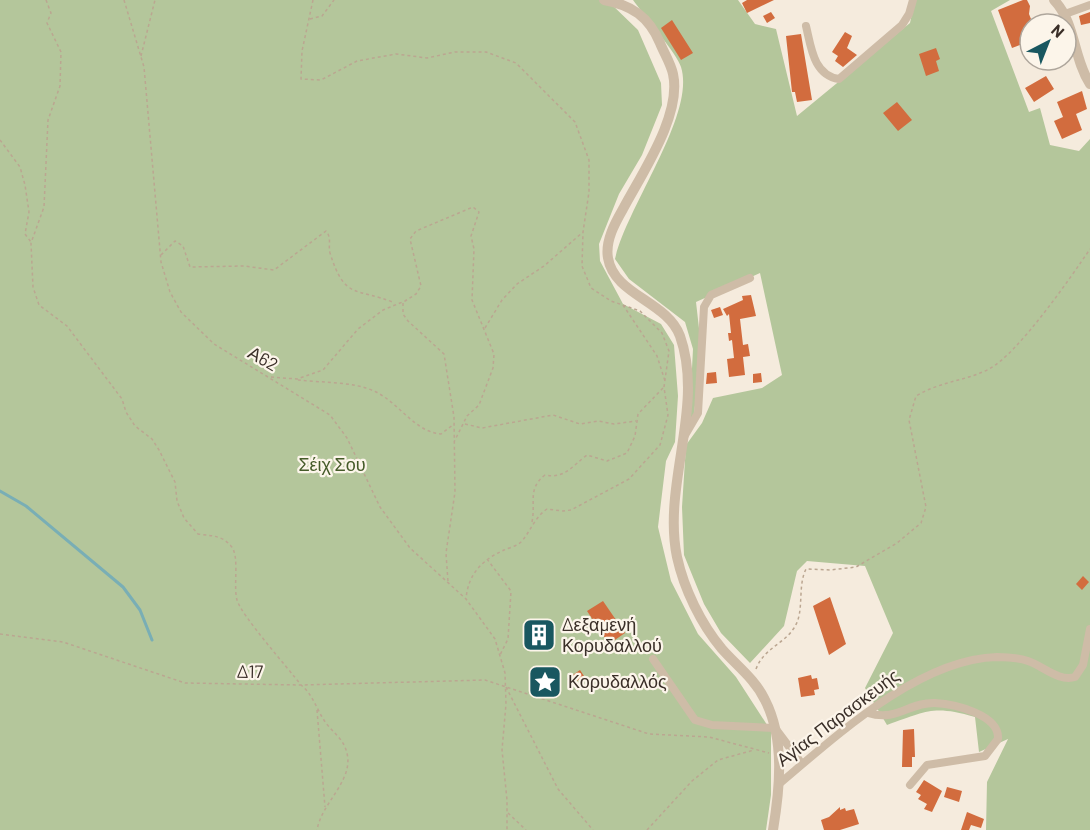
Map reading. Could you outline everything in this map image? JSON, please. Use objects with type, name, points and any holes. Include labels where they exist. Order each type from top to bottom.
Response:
[{"type":"street","points":[[604,0],[623,3],[644,18],[655,30],[673,73],[673,106],[653,152],[616,220],[609,239],[607,255],[611,269],[620,280],[666,317],[679,333],[688,381],[674,527],[680,567],[707,631],[753,681],[765,699],[775,728],[778,755],[778,784],[773,830]]},
{"type":"street","points":[[806,26],[816,64],[831,76],[839,78],[902,25],[909,14],[913,0]]},
{"type":"street","points":[[1054,0],[1063,12]]},
{"type":"street","points":[[1071,12],[1090,5]]},
{"type":"street","points":[[1078,56],[1090,84]]},
{"type":"street","points":[[682,440],[698,413],[704,307],[711,295],[750,278]]},
{"type":"street","name":"Αγίας Παρασκευής","points":[[778,784],[868,713],[921,677],[981,657],[1005,657],[1028,661],[1062,677],[1075,676],[1083,665],[1090,629]]},
{"type":"street","points":[[653,659],[691,716],[702,724],[775,728],[802,764]]},
{"type":"street","points":[[868,713],[884,718],[922,704],[936,703],[989,719],[996,727],[998,739],[985,756],[927,765],[910,785]]},
{"type":"path","points":[[46,0],[51,13],[47,23],[61,52],[60,86],[48,120],[44,207],[31,243],[33,287],[39,305],[67,326],[122,399],[126,412],[135,426],[152,439],[175,482],[177,501],[184,518],[198,534],[222,537],[233,547],[236,558],[233,585],[238,603],[301,685],[309,690],[317,710],[325,810]]},
{"type":"path","name":"Α62","points":[[124,0],[144,68],[161,256],[170,292],[181,312],[214,344],[330,415],[347,438],[380,507],[410,548],[466,599],[495,639],[506,686]]},
{"type":"path","points":[[141,57],[155,0]]},
{"type":"path","points":[[313,0],[302,51],[301,79],[321,80],[357,61],[396,54],[427,58],[455,52],[486,52],[516,63],[575,122],[589,160],[589,192],[583,232],[582,266],[591,288],[611,301],[640,311],[662,333],[669,351],[664,387],[668,415],[660,445],[629,479],[572,510],[547,509],[531,524],[520,543],[487,558],[470,580],[466,599]]},
{"type":"path","points":[[309,19],[322,16],[334,0]]},
{"type":"path","points":[[0,140],[20,167],[29,212],[25,234],[31,243]]},
{"type":"path","points":[[161,256],[175,241],[183,246],[190,267],[244,266],[274,270],[326,231],[330,236],[329,250],[341,280],[352,292],[395,303],[403,302],[416,294],[421,286],[410,239],[416,231],[473,207],[479,212],[471,236],[474,249],[472,300],[494,354],[493,368],[479,405],[463,423],[454,442]]},
{"type":"path","points":[[485,329],[502,300],[517,284],[544,266],[583,232]]},
{"type":"path","points":[[753,681],[763,655],[795,628],[800,606],[800,581],[806,568],[830,570],[856,567],[897,543],[921,523],[926,507],[909,420],[916,396],[935,385],[990,369],[1004,357],[1060,293],[1090,249]]},
{"type":"path","points":[[403,302],[403,314],[408,321],[444,354],[454,424],[454,492],[446,553],[448,583]]},
{"type":"path","points":[[297,379],[323,370],[358,329],[395,303]]},
{"type":"path","points":[[623,304],[628,316],[657,356],[665,382]]},
{"type":"path","points":[[270,377],[363,388],[376,392],[402,409],[428,433],[441,434],[454,424]]},
{"type":"path","points":[[531,524],[534,486],[537,481],[545,475],[555,477],[563,475],[586,455],[607,461],[627,453],[635,436],[636,420],[642,408],[664,387]]},
{"type":"path","points":[[463,423],[482,428],[554,415],[580,424],[598,421],[614,424],[636,420]]},
{"type":"path","points":[[487,558],[511,591],[508,639],[500,656]]},
{"type":"path","name":"Δ17","points":[[0,634],[63,642],[185,683],[301,685],[485,680],[649,734],[708,737],[778,755]]},
{"type":"path","points":[[506,686],[502,750],[507,830]]},
{"type":"path","points":[[506,686],[558,789],[593,830]]},
{"type":"path","points":[[317,710],[343,742],[349,757],[347,774],[325,810],[317,830]]},
{"type":"path","points":[[647,830],[692,781],[718,760],[757,750]]},
{"type":"path","points":[[507,812],[526,830]]},
{"type":"green space","name":"Σέιχ Σου","points":[[0,0],[607,0],[638,30],[661,83],[662,105],[642,155],[619,194],[599,244],[600,261],[623,304],[661,324],[674,345],[678,396],[675,442],[666,461],[658,527],[671,581],[698,634],[736,677],[771,731],[771,795],[766,830],[0,830]]},
{"type":"green space","points":[[633,0],[738,0],[755,24],[776,29],[797,116],[910,23],[915,0],[1010,0],[991,11],[1029,112],[1040,108],[1050,145],[1079,151],[1090,139],[1090,830],[986,830],[987,782],[1008,739],[979,752],[975,717],[949,711],[921,713],[887,725],[865,688],[893,633],[865,566],[807,561],[797,571],[784,626],[750,663],[721,633],[704,604],[684,555],[682,507],[686,445],[702,423],[713,398],[762,388],[782,375],[760,273],[696,302],[701,346],[693,425],[689,426],[693,349],[685,322],[629,279],[615,259],[632,213],[670,134],[679,109],[683,87],[681,67],[678,61]]},
{"type":"building","points":[[747,0],[774,0],[747,13],[742,3]]},
{"type":"building","points":[[1027,0],[1030,6],[1029,12],[1018,12],[1018,46],[1012,48],[998,10]]},
{"type":"building","points":[[771,12],[775,18],[767,23],[763,16]]},
{"type":"building","points":[[1090,12],[1090,23],[1081,25],[1079,16]]},
{"type":"building","points":[[672,20],[693,53],[681,60],[661,28]]},
{"type":"building","points":[[845,32],[852,36],[847,48],[857,55],[843,67],[835,61],[838,56],[832,52]]},
{"type":"building","points":[[801,34],[812,100],[797,102],[795,92],[792,92],[786,36]]},
{"type":"building","points":[[936,48],[940,59],[936,61],[939,71],[926,76],[919,54]]},
{"type":"building","points":[[1046,76],[1054,89],[1034,102],[1025,88]]},
{"type":"building","points":[[1082,91],[1087,109],[1076,114],[1082,130],[1062,139],[1054,121],[1063,117],[1057,102]]},
{"type":"building","points":[[897,102],[912,120],[898,131],[883,113]]},
{"type":"building","points":[[751,295],[756,316],[740,319],[743,345],[748,344],[750,356],[743,357],[745,375],[729,377],[727,359],[734,358],[732,340],[729,341],[728,333],[731,333],[729,314],[727,316],[723,309],[743,300],[742,296]]},
{"type":"building","points":[[720,307],[723,315],[714,318],[711,310]]},
{"type":"building","points":[[716,372],[717,383],[706,384],[707,373]]},
{"type":"building","points":[[761,373],[762,382],[753,383],[753,374]]},
{"type":"building","points":[[1083,576],[1089,582],[1082,590],[1076,584]]},
{"type":"building","points":[[830,597],[846,644],[829,655],[813,606]]},
{"type":"building","points":[[603,601],[625,633],[609,644],[587,611]]},
{"type":"building","name":"Δεξαμενή Κορυδαλλού","points":[[529,623],[552,626],[549,647],[527,644]]},
{"type":"building","points":[[580,670],[584,676],[571,685],[567,679]]},
{"type":"building","points":[[811,675],[812,679],[817,678],[819,689],[814,690],[815,695],[801,697],[798,678]]},
{"type":"building","points":[[914,729],[915,757],[912,757],[912,767],[902,767],[903,730]]},
{"type":"building","points":[[924,780],[942,791],[932,812],[924,809],[927,804],[918,799],[921,795],[916,792]]},
{"type":"building","points":[[947,787],[962,791],[959,802],[944,797]]},
{"type":"building","points":[[840,807],[840,810],[845,808],[846,811],[854,809],[859,824],[840,830],[824,830],[821,820],[829,817]]},
{"type":"building","points":[[967,812],[984,819],[981,828],[971,825],[969,830],[961,830]]},
{"type":"waterway","points":[[0,491],[26,506],[123,587],[140,610],[152,640]]},
{"type":"place","name":"Δεξαμενή Κορυδαλλού","points":[[539,635]]},
{"type":"place","name":"Κορυδαλλός","points":[[545,682]]}]
